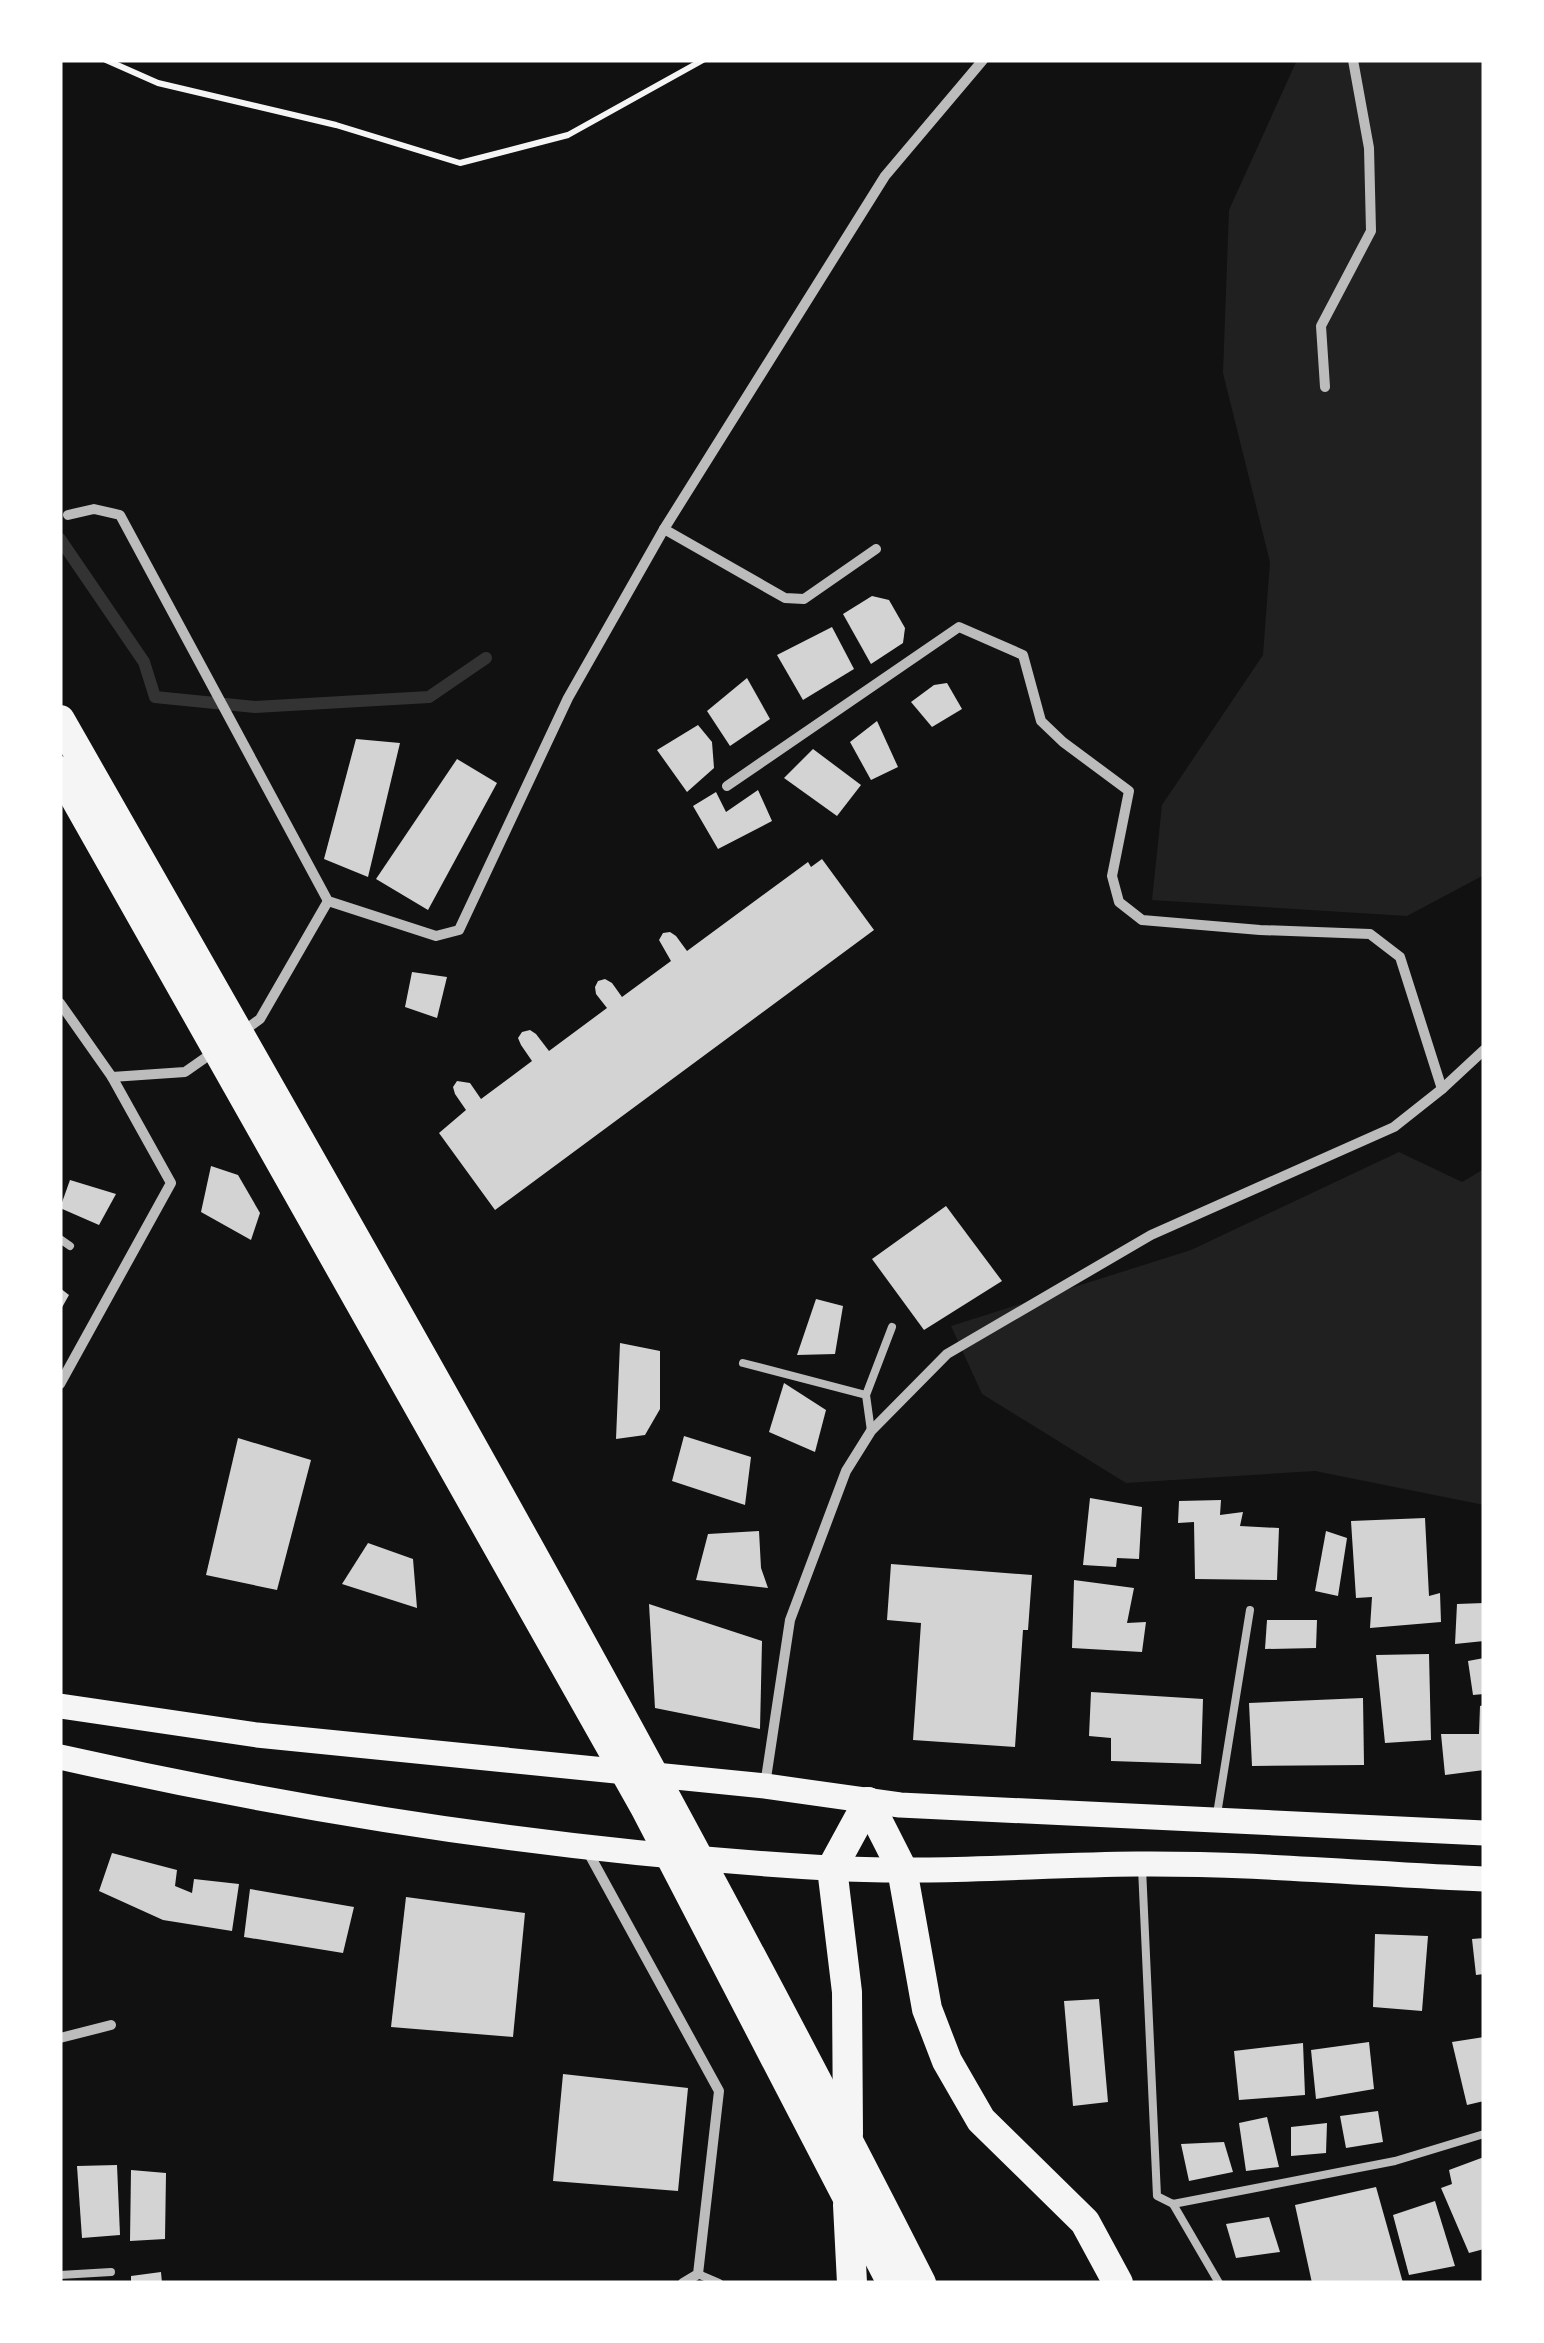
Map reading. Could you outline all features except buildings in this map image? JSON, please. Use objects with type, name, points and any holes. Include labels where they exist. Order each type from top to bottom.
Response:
[{"type":"highway","points":[[60,720],[651,1766],[922,2283]]},
{"type":"highway","points":[[60,771],[654,1825],[892,2283]]},
{"type":"highway","points":[[852,2283],[848,2214],[848,1992],[832,1868],[868,1802]]},
{"type":"highway","points":[[868,1802],[902,1869],[927,2009],[953,2073],[982,2120],[1085,2222],[1118,2283]]},
{"type":"main road","points":[[60,1706],[257,1735],[765,1786],[868,1802],[1484,1833]]},
{"type":"main road","points":[[60,1758],[285,1803],[586,1848],[832,1868],[1142,1864],[1484,1879]]},
{"type":"street","points":[[68,516],[94,509],[120,515],[328,901],[436,936],[459,930],[568,698],[664,529],[885,176],[983,60]]},
{"type":"street","points":[[1325,388],[1321,326],[1370,232],[1369,148],[1352,60]]},
{"type":"street","points":[[664,529],[785,598],[804,599],[876,549]]},
{"type":"street","points":[[727,786],[959,627],[1023,655],[1041,721],[1129,791],[1112,876],[1119,902],[1142,920],[1370,934],[1400,957],[1442,1089]]},
{"type":"street","points":[[112,1077],[185,1072],[260,1019],[328,901]]},
{"type":"street","points":[[60,1003],[112,1077],[170,1183],[60,1384]]},
{"type":"street","points":[[765,1786],[790,1620],[846,1471],[871,1430],[947,1354],[1151,1235],[1394,1126],[1484,1050]]},
{"type":"street","points":[[586,1848],[720,2091],[698,2274],[684,2283]]},
{"type":"street","points":[[60,2038],[110,2025]]},
{"type":"lane","points":[[60,1238],[70,1246]]},
{"type":"lane","points":[[871,1430],[866,1394],[892,1327]]},
{"type":"lane","points":[[743,1363],[866,1394]]},
{"type":"lane","points":[[1216,1819],[1250,1610]]},
{"type":"lane","points":[[1142,1864],[1156,2196],[1173,2204],[1219,2283]]},
{"type":"lane","points":[[1173,2204],[1395,2161],[1484,2134]]},
{"type":"lane","points":[[60,2275],[112,2272]]},
{"type":"lane","points":[[698,2274],[719,2283]]},
{"type":"path","points":[[106,60],[158,83],[336,125],[460,163],[568,135],[703,60]]},
{"type":"shaded area","points":[[1297,60],[1484,60],[1484,875],[1407,916],[1152,900],[1162,805],[1263,655],[1270,562],[1223,373],[1229,210]]},
{"type":"shaded area","points":[[1399,1152],[1462,1182],[1484,1169],[1484,1505],[1315,1471],[1126,1483],[982,1394],[951,1326],[1191,1250]]},
{"type":"waterway","points":[[60,539],[144,662],[155,697],[255,707],[429,697],[486,658]]}]
